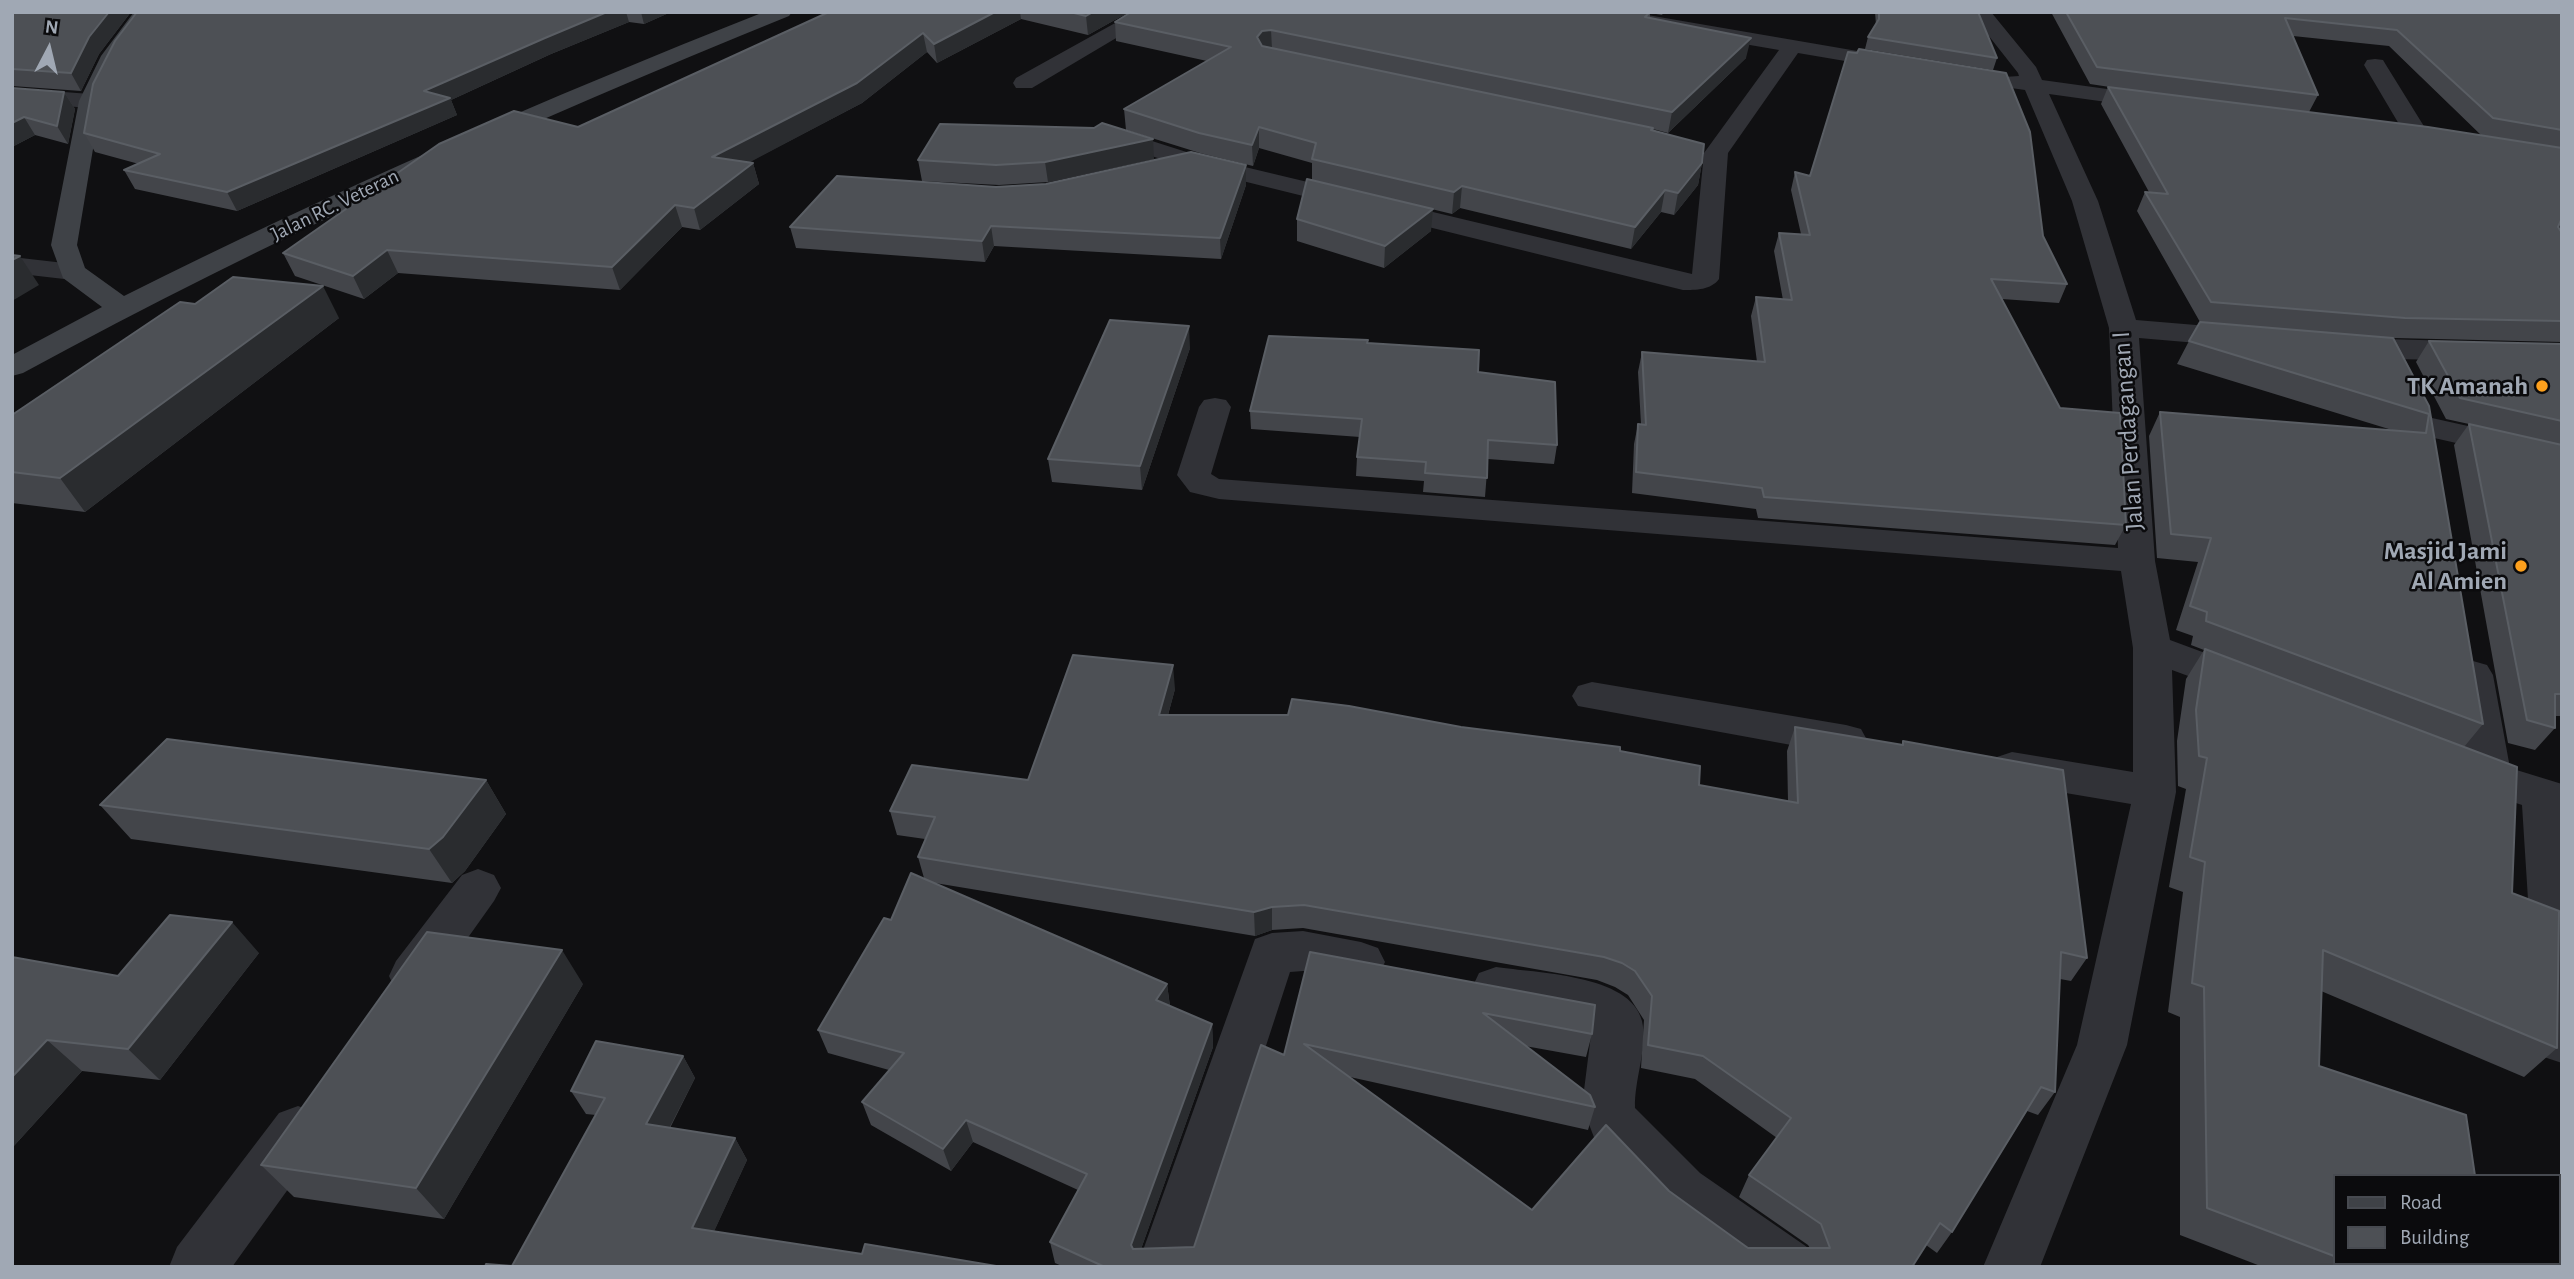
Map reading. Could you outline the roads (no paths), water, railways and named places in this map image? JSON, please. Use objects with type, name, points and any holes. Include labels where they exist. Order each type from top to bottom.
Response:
[{"type":"main road","points":[[122,308],[73,272],[64,245],[90,101],[111,56],[145,12]]},
{"type":"main road","name":"Jalan RC. Veteran","points":[[12,367],[122,308],[401,173],[638,68],[782,12]]},
{"type":"street","points":[[1024,83],[1150,12]]},
{"type":"street","points":[[1593,12],[1670,18],[1792,46],[1912,66]]},
{"type":"street","name":"Jalan Perdagangan I","points":[[1980,12],[2028,72],[2085,201],[2124,327],[2137,561],[2152,648],[2155,792],[2102,1045],[2011,1267]]},
{"type":"street","points":[[1090,128],[1192,161],[1690,283],[1705,279],[1716,153],[1792,46]]},
{"type":"street","points":[[2375,65],[2429,137],[2391,132]]},
{"type":"street","points":[[1993,79],[2175,104]]},
{"type":"street","points":[[12,95],[90,101]]},
{"type":"street","points":[[1689,148],[1716,153]]},
{"type":"street","points":[[1152,170],[1192,161]]},
{"type":"street","points":[[12,265],[73,272]]},
{"type":"street","points":[[2124,327],[2271,340]]},
{"type":"street","points":[[2325,345],[2392,350],[2562,353]]},
{"type":"street","points":[[2392,350],[2432,428],[2439,468]]},
{"type":"street","points":[[1215,407],[1194,475],[1202,485],[1219,489],[2137,561]]},
{"type":"street","points":[[2432,428],[2562,457]]},
{"type":"street","points":[[2468,645],[2491,780]]},
{"type":"street","points":[[2152,648],[2277,696]]},
{"type":"street","points":[[1592,696],[1880,746]]},
{"type":"street","points":[[2428,755],[2491,780],[2553,798],[2562,1041]]},
{"type":"street","points":[[1977,762],[2155,792]]},
{"type":"street","points":[[387,1011],[478,888]]},
{"type":"street","points":[[1165,1267],[1272,953],[1303,951],[1597,1004],[1609,1011],[1617,1021],[1608,1106],[1614,1123],[1681,1192],[1787,1267]]},
{"type":"street","points":[[197,1267],[321,1100]]},
{"type":"place","name":"TK Amanah","points":[[2542,386]]},
{"type":"place","name":"Masjid Jami Al Amien","points":[[2521,566]]}]
